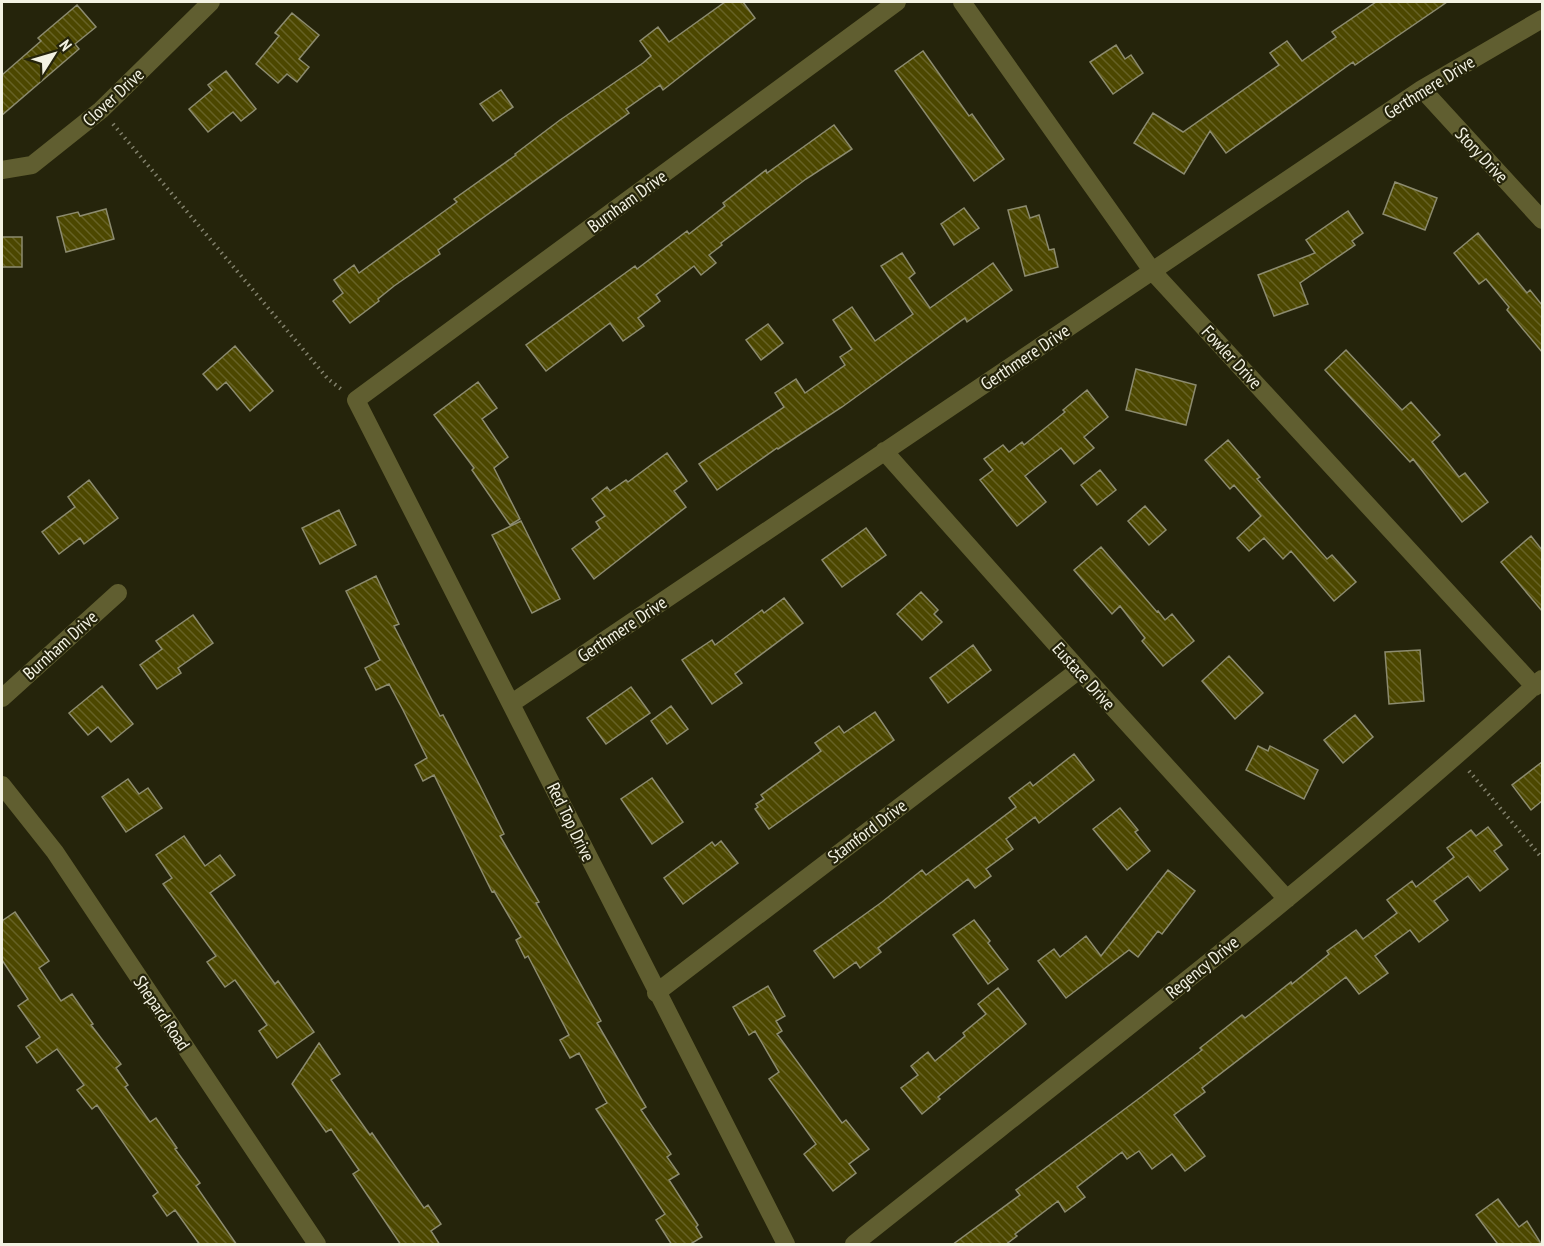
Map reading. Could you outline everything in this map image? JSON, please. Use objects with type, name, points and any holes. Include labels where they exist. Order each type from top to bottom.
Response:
[{"type":"street","name":"Clover Drive","points":[[2,170],[32,165],[101,110],[211,2]]},
{"type":"street","name":"Burnham Drive","points":[[357,399],[897,2]]},
{"type":"street","name":"Fowler Drive","points":[[962,2],[1153,272],[1538,683]]},
{"type":"street","name":"Gerthmere Drive","points":[[512,703],[1422,89],[1542,19]]},
{"type":"street","name":"Story Drive","points":[[1422,89],[1542,220]]},
{"type":"street","name":"Red Top Drive","points":[[357,399],[656,993],[786,1245]]},
{"type":"street","name":"Eustace Drive","points":[[884,451],[1287,899]]},
{"type":"street","name":"Burnham Drive","points":[[2,698],[118,593]]},
{"type":"street","name":"Stamford Drive","points":[[656,993],[1079,670]]},
{"type":"street","name":"Regency Drive","points":[[854,1245],[1287,899],[1457,757],[1538,683]]},
{"type":"street","name":"Shepard Road","points":[[2,785],[55,852],[317,1245]]},
{"type":"path","points":[[101,110],[328,379],[357,399]]},
{"type":"path","points":[[1457,757],[1542,858]]},
{"type":"building","points":[[725,2],[743,2],[755,18],[663,90],[660,85],[626,109],[629,113],[438,250],[440,254],[394,286],[378,299],[379,301],[350,323],[333,301],[343,293],[334,280],[354,265],[359,273],[457,202],[454,199],[560,120],[643,63],[651,56],[640,41],[658,27],[669,42]]},
{"type":"building","points":[[1376,2],[1447,2],[1355,65],[1353,62],[1226,153],[1210,131],[1184,174],[1134,143],[1153,113],[1183,132],[1279,65],[1270,53],[1287,41],[1302,61],[1336,37],[1332,32]]},
{"type":"building","points":[[77,5],[96,27],[75,44],[79,49],[2,115],[2,75],[41,41],[38,38]]},
{"type":"building","points":[[292,13],[319,35],[299,59],[309,67],[297,82],[287,74],[278,83],[256,64],[279,36],[275,33]]},
{"type":"building","points":[[1116,45],[1125,59],[1131,55],[1143,73],[1113,94],[1090,62]]},
{"type":"building","points":[[923,51],[969,116],[972,114],[1004,159],[974,181],[895,71]]},
{"type":"building","points":[[226,71],[256,109],[241,121],[233,112],[208,132],[189,109],[212,90],[208,85]]},
{"type":"building","points":[[501,90],[513,107],[493,121],[480,104]]},
{"type":"building","points":[[834,125],[852,149],[806,179],[721,243],[722,245],[709,255],[716,263],[701,275],[694,266],[656,295],[660,301],[638,318],[644,326],[623,341],[610,323],[546,371],[526,345],[635,266],[637,269],[687,231],[689,234],[725,206],[723,203],[766,170],[767,173]]},
{"type":"building","points":[[1395,182],[1437,198],[1425,230],[1383,214]]},
{"type":"building","points":[[1026,206],[1030,218],[1039,215],[1049,250],[1054,249],[1058,267],[1025,276],[1008,210]]},
{"type":"building","points":[[964,208],[979,228],[954,245],[941,224]]},
{"type":"building","points":[[106,209],[114,239],[66,252],[57,217],[78,212],[80,216]]},
{"type":"building","points":[[1348,211],[1363,233],[1352,241],[1355,245],[1300,283],[1308,304],[1274,316],[1258,275],[1315,253],[1306,240]]},
{"type":"building","points":[[1478,233],[1527,293],[1530,290],[1542,305],[1542,352],[1507,310],[1509,307],[1486,279],[1479,284],[1454,253]]},
{"type":"building","points":[[2,237],[22,237],[22,267],[2,267]]},
{"type":"building","points":[[902,253],[915,273],[909,278],[930,308],[993,263],[1012,290],[967,322],[965,318],[842,407],[717,490],[699,464],[784,407],[775,393],[796,379],[805,393],[845,365],[840,357],[852,349],[833,320],[852,307],[875,341],[913,314],[881,266]]},
{"type":"building","points":[[768,324],[783,343],[761,360],[746,340]]},
{"type":"building","points":[[235,346],[273,391],[250,411],[226,382],[217,390],[203,374]]},
{"type":"building","points":[[1346,350],[1402,410],[1411,402],[1440,435],[1432,442],[1459,477],[1465,473],[1488,502],[1462,522],[1413,459],[1410,462],[1325,370]]},
{"type":"building","points":[[1136,369],[1196,385],[1186,425],[1126,410]]},
{"type":"building","points":[[478,382],[497,408],[482,419],[508,457],[494,468],[520,519],[510,525],[472,470],[474,468],[434,415]]},
{"type":"building","points":[[1087,390],[1108,417],[1084,437],[1094,448],[1074,464],[1061,448],[1025,476],[1046,502],[1017,526],[980,480],[993,470],[984,459],[1003,445],[1009,452],[1022,442],[1024,445],[1065,412],[1063,410]]},
{"type":"building","points":[[1228,440],[1260,477],[1257,479],[1327,559],[1332,555],[1356,582],[1334,601],[1291,551],[1283,559],[1264,538],[1249,551],[1237,538],[1261,516],[1234,485],[1230,489],[1205,460]]},
{"type":"building","points":[[667,453],[687,481],[674,491],[686,507],[594,579],[572,549],[600,528],[596,522],[605,516],[592,499],[607,487],[610,491],[626,480],[628,482]]},
{"type":"building","points":[[1100,470],[1116,490],[1097,505],[1081,485]]},
{"type":"building","points":[[89,480],[118,518],[84,544],[80,538],[59,554],[42,532],[75,507],[68,497]]},
{"type":"building","points":[[1145,506],[1166,530],[1149,545],[1128,521]]},
{"type":"building","points":[[339,510],[356,545],[320,564],[302,528]]},
{"type":"building","points":[[521,521],[560,599],[532,613],[492,535]]},
{"type":"building","points":[[866,528],[886,555],[842,587],[822,560]]},
{"type":"building","points":[[1531,536],[1542,550],[1542,611],[1501,562]]},
{"type":"building","points":[[1101,547],[1157,612],[1165,620],[1172,614],[1194,641],[1163,666],[1142,641],[1145,638],[1120,606],[1112,614],[1074,570]]},
{"type":"building","points":[[376,576],[399,624],[394,626],[440,716],[443,715],[479,784],[504,834],[500,836],[539,902],[536,903],[601,1021],[597,1023],[646,1107],[641,1110],[671,1154],[667,1157],[679,1174],[669,1180],[698,1225],[696,1227],[702,1237],[689,1245],[672,1245],[656,1220],[665,1214],[596,1109],[607,1103],[579,1053],[570,1058],[560,1040],[569,1035],[528,956],[525,958],[516,940],[521,937],[494,891],[492,892],[434,775],[423,781],[415,765],[427,758],[403,710],[389,684],[376,690],[365,668],[380,660],[346,591]]},
{"type":"building","points":[[921,592],[938,610],[934,614],[942,622],[922,640],[897,614]]},
{"type":"building","points":[[784,598],[803,623],[735,674],[742,683],[712,704],[682,660],[712,640],[715,645],[762,610],[764,613]]},
{"type":"building","points":[[193,615],[213,643],[178,668],[181,673],[157,689],[140,665],[162,649],[156,641]]},
{"type":"building","points":[[973,645],[991,670],[948,703],[930,678]]},
{"type":"building","points":[[1420,650],[1424,701],[1389,704],[1385,652]]},
{"type":"building","points":[[1229,656],[1263,693],[1235,719],[1202,681]]},
{"type":"building","points":[[102,686],[133,724],[111,742],[98,727],[88,735],[69,713]]},
{"type":"building","points":[[631,687],[650,713],[606,744],[587,718]]},
{"type":"building","points":[[671,706],[688,729],[667,744],[651,721]]},
{"type":"building","points":[[875,712],[894,740],[769,829],[755,809],[758,807],[756,804],[764,799],[761,795],[821,751],[815,743],[839,726],[844,733]]},
{"type":"building","points":[[1355,715],[1373,737],[1343,763],[1324,740]]},
{"type":"building","points":[[1258,746],[1268,751],[1270,746],[1318,770],[1304,799],[1246,770]]},
{"type":"building","points":[[1074,754],[1094,780],[1039,823],[1035,817],[1006,839],[1013,849],[986,869],[991,876],[975,888],[968,879],[878,948],[881,952],[860,968],[856,962],[834,978],[814,951],[922,870],[926,875],[1016,807],[1009,798],[1030,782],[1033,786]]},
{"type":"building","points":[[1542,762],[1542,801],[1531,810],[1512,785]]},
{"type":"building","points":[[652,778],[683,822],[652,844],[621,799]]},
{"type":"building","points":[[128,779],[139,794],[148,788],[162,808],[126,832],[102,797]]},
{"type":"building","points":[[1120,808],[1138,830],[1135,832],[1150,851],[1127,870],[1093,829]]},
{"type":"building","points":[[1488,827],[1502,845],[1494,851],[1508,869],[1480,891],[1468,876],[1434,901],[1448,920],[1419,942],[1410,930],[1375,956],[1388,973],[1359,994],[1346,977],[1202,1088],[1205,1092],[1174,1115],[1205,1156],[1185,1171],[1172,1154],[1152,1169],[1139,1151],[1127,1159],[1122,1152],[1077,1187],[1085,1197],[1065,1212],[1058,1201],[1015,1234],[1017,1236],[1005,1245],[952,1245],[1020,1195],[1016,1190],[1202,1050],[1200,1048],[1242,1015],[1245,1018],[1291,982],[1292,984],[1329,954],[1327,951],[1356,930],[1363,939],[1397,913],[1387,900],[1412,881],[1416,887],[1454,857],[1447,848],[1471,830],[1476,836]]},
{"type":"building","points":[[184,836],[205,866],[220,855],[235,875],[210,893],[275,984],[278,981],[314,1032],[277,1058],[259,1031],[267,1025],[235,980],[225,987],[207,962],[216,956],[163,884],[172,878],[156,855]]},
{"type":"building","points":[[721,841],[738,863],[683,904],[664,878],[712,842],[715,846]]},
{"type":"building","points":[[1168,870],[1195,891],[1162,934],[1158,931],[1138,957],[1129,950],[1066,998],[1038,961],[1054,949],[1060,957],[1086,936],[1101,956]]},
{"type":"building","points":[[15,912],[49,961],[39,968],[61,1001],[72,994],[93,1024],[91,1025],[121,1064],[116,1068],[128,1085],[125,1087],[150,1122],[156,1118],[200,1183],[196,1186],[237,1245],[200,1245],[175,1210],[167,1216],[153,1196],[158,1192],[97,1105],[92,1109],[77,1090],[84,1085],[57,1049],[37,1063],[26,1047],[40,1037],[18,1006],[28,999],[2,960],[2,921]]},
{"type":"building","points":[[974,920],[1008,969],[988,984],[953,935]]},
{"type":"building","points":[[768,986],[785,1016],[776,1021],[782,1031],[777,1034],[842,1123],[846,1120],[869,1149],[849,1164],[856,1173],[833,1191],[804,1154],[816,1144],[769,1079],[779,1072],[755,1031],[749,1035],[733,1007]]},
{"type":"building","points":[[998,988],[1026,1024],[938,1097],[940,1099],[922,1114],[901,1088],[918,1075],[911,1066],[928,1052],[935,1061],[965,1036],[963,1033],[986,1014],[978,1004]]},
{"type":"building","points":[[319,1043],[340,1074],[331,1080],[370,1135],[372,1133],[424,1208],[428,1205],[441,1224],[431,1231],[440,1245],[401,1245],[353,1174],[359,1170],[331,1129],[326,1132],[292,1084]]},
{"type":"building","points":[[1498,1199],[1519,1227],[1527,1221],[1542,1245],[1495,1245],[1497,1243],[1476,1215]]}]
